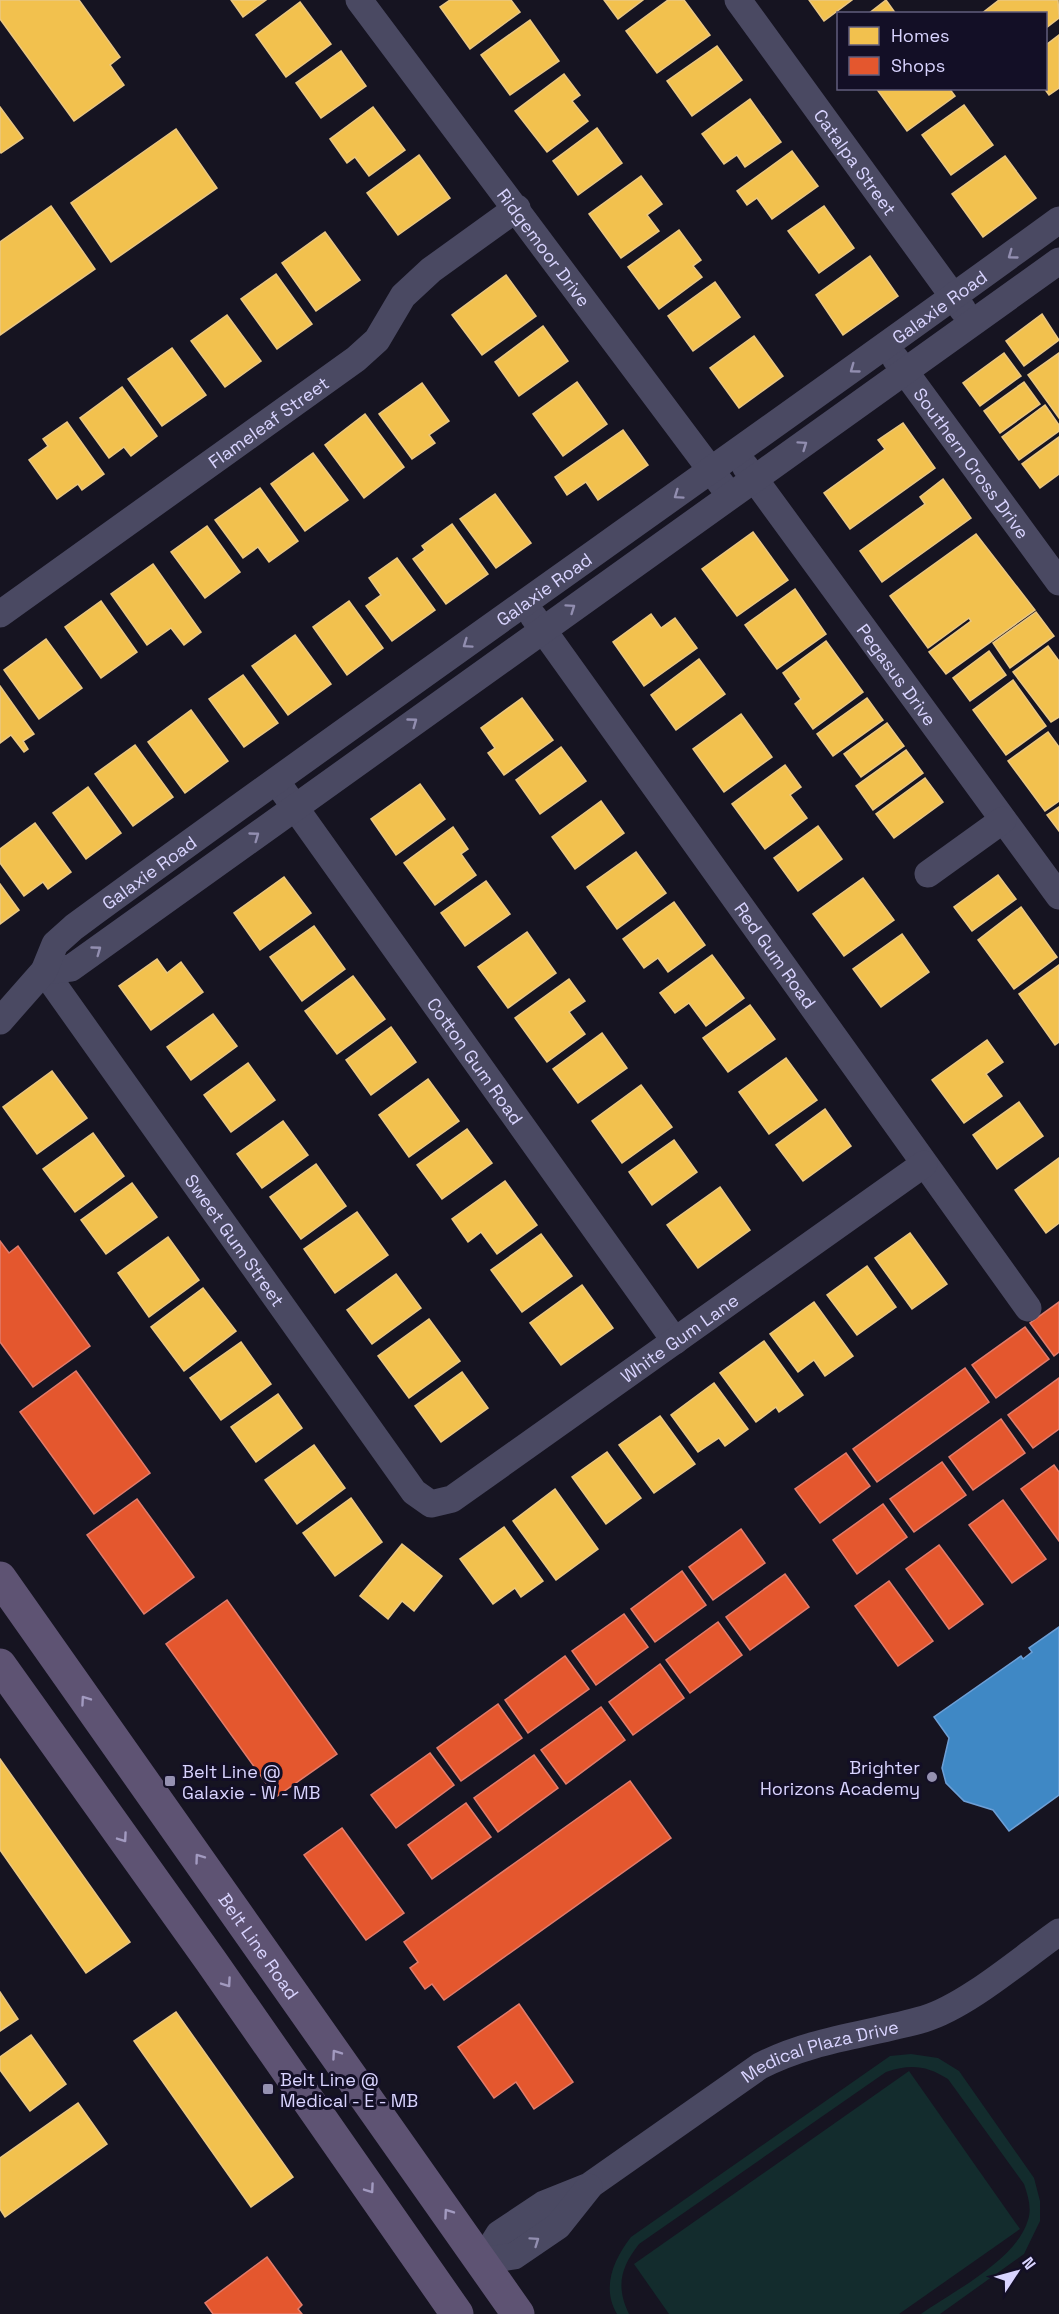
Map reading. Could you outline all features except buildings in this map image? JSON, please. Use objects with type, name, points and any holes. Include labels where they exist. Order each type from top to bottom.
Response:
[{"type":"main road","name":"Belt Line Road","points":[[0,1578],[519,2314]]},
{"type":"main road","points":[[0,1665],[457,2314]]},
{"type":"main road","points":[[193,1936],[233,1906]]},
{"type":"main road","points":[[427,2271],[482,2261]]},
{"type":"street","name":"Ridgemoor Drive","points":[[359,0],[730,495]]},
{"type":"street","name":"Catalpa Street","points":[[738,0],[972,324]]},
{"type":"street","name":"Flameleaf Street","points":[[0,614],[356,359],[377,340],[403,296],[431,270],[517,208]]},
{"type":"street","name":"Galaxie Road","points":[[0,1021],[44,971],[56,944],[74,927],[275,780],[736,454],[1059,220]]},
{"type":"street","points":[[1036,237],[1058,264]]},
{"type":"street","name":"Galaxie Road","points":[[44,971],[71,968],[542,629],[1058,264]]},
{"type":"street","name":"Southern Cross Drive","points":[[886,345],[1059,582]]},
{"type":"street","name":"Pegasus Drive","points":[[736,454],[1059,896]]},
{"type":"street","name":"Red Gum Road","points":[[524,604],[1028,1308]]},
{"type":"street","name":"Cotton Gum Road","points":[[275,780],[675,1341]]},
{"type":"street","points":[[928,874],[1003,820]]},
{"type":"street","name":"Sweet Gum Street","points":[[44,971],[414,1492],[431,1503]]},
{"type":"street","name":"White Gum Lane","points":[[431,1503],[452,1499],[924,1164]]},
{"type":"street","name":"Medical Plaza Drive","points":[[482,2261],[514,2256],[558,2226],[589,2186],[760,2066],[789,2052],[926,2018],[964,1999],[1059,1932]]},
{"type":"green space","points":[[911,2054],[938,2058],[959,2071],[1034,2178],[1040,2201],[1040,2221],[1024,2254],[940,2314],[921,2314],[998,2261],[1022,2234],[1028,2220],[1030,2206],[1024,2184],[948,2079],[918,2067],[903,2068],[886,2072],[639,2244],[628,2261],[622,2278],[622,2295],[629,2314],[617,2314],[612,2304],[610,2284],[619,2255],[631,2237],[890,2056]]},
{"type":"green space","points":[[909,2071],[1020,2229],[899,2314],[669,2314],[634,2264]]},
{"type":"place","name":"Brighter Horizons Academy","points":[[932,1777]]},
{"type":"place","name":"Belt Line @ Galaxie - W - MB","points":[[170,1781]]},
{"type":"place","name":"Belt Line @ Medical - E - MB","points":[[268,2089]]}]
